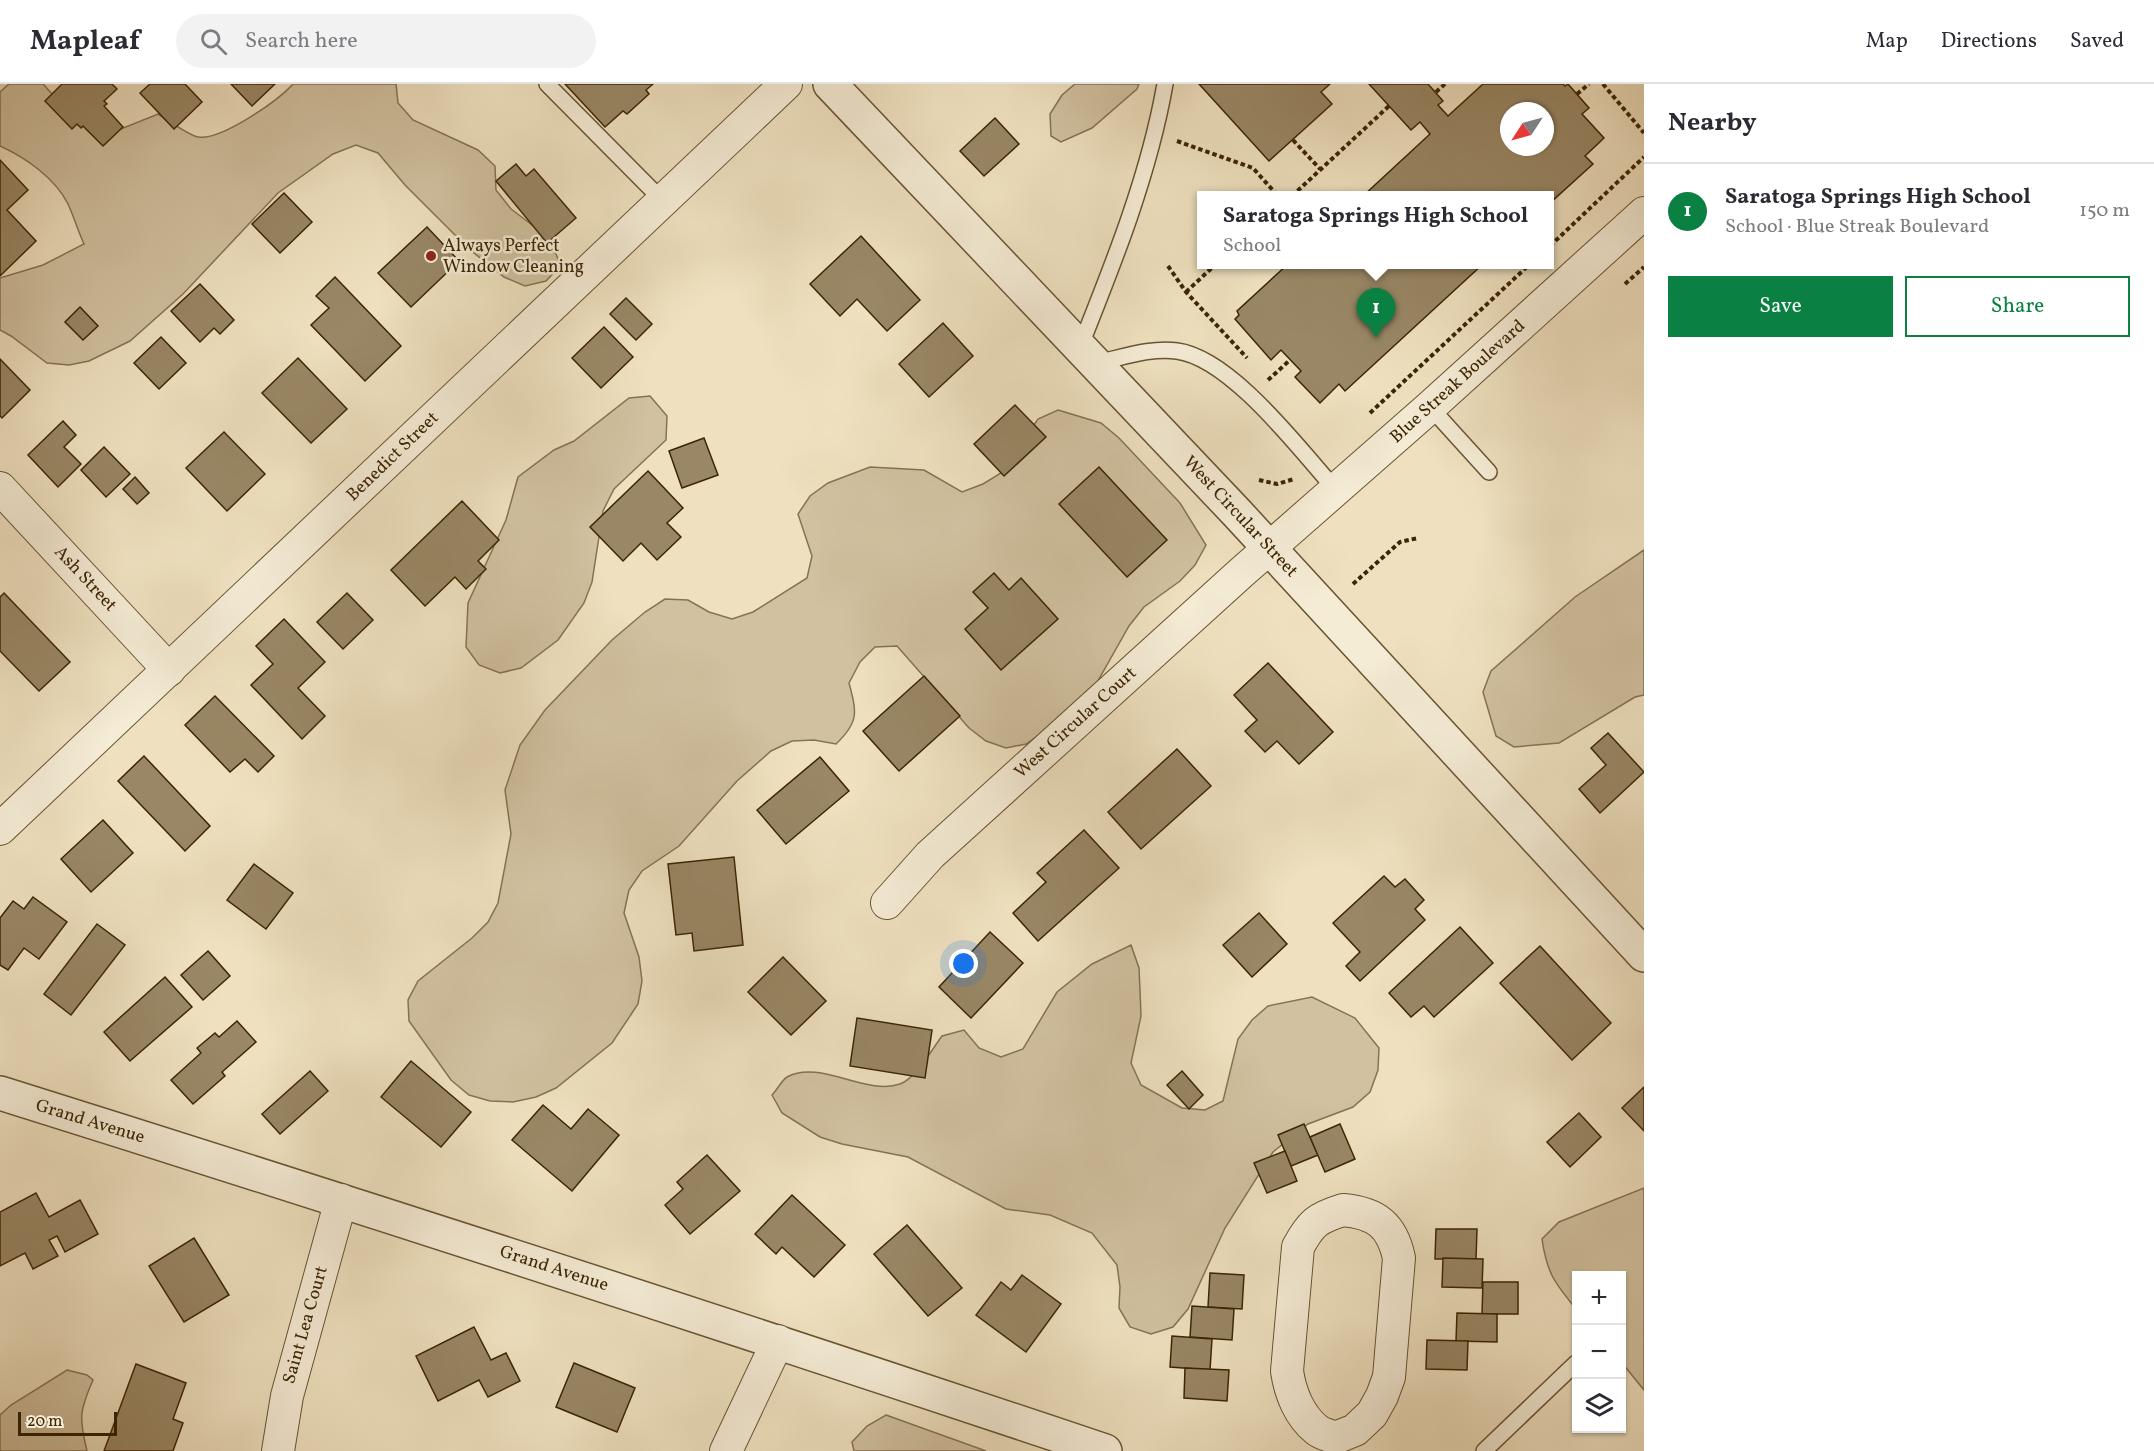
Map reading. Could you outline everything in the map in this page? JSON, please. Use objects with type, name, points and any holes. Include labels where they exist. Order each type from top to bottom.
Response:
[{"type":"street","name":"Benedict Street","points":[[0,830],[786,84]]},
{"type":"street","name":"West Circular Street","points":[[830,84],[1269,548],[1644,955]]},
{"type":"street","name":"Blue Streak Boulevard","points":[[1269,548],[1430,407],[1644,213]]},
{"type":"street","name":"Ash Street","points":[[0,488],[169,670]]},
{"type":"street","name":"West Circular Court","points":[[887,903],[938,847],[1269,548]]},
{"type":"street","name":"Grand Avenue","points":[[0,1094],[341,1200],[778,1341],[1105,1451]]},
{"type":"street","name":"Saint Lea Court","points":[[278,1451],[286,1396],[341,1200]]},
{"type":"street","points":[[1343,1210],[1361,1212],[1376,1218],[1388,1229],[1396,1242],[1399,1258],[1389,1377],[1372,1414],[1355,1430],[1334,1444],[1306,1418],[1290,1389],[1287,1371],[1298,1247],[1307,1230],[1323,1216],[1343,1210]]},
{"type":"street","points":[[726,1451],[778,1341]]},
{"type":"lane","points":[[547,84],[663,201]]},
{"type":"lane","points":[[1165,84],[1146,161],[1088,355],[1178,351],[1213,364],[1248,393],[1336,490]]},
{"type":"lane","points":[[1430,407],[1489,472]]},
{"type":"lane","points":[[1484,1451],[1572,1367]]},
{"type":"path","points":[[1436,92],[1445,84]]},
{"type":"path","points":[[1577,94],[1589,84]]},
{"type":"path","points":[[1603,84],[1644,133]]},
{"type":"path","points":[[1296,191],[1389,106]]},
{"type":"path","points":[[1172,140],[1253,168],[1274,191]]},
{"type":"path","points":[[1293,140],[1320,169]]},
{"type":"path","points":[[1554,242],[1644,157]]},
{"type":"path","points":[[1168,266],[1186,292],[1253,364]]},
{"type":"path","points":[[1625,284],[1644,267]]},
{"type":"path","points":[[1186,292],[1211,269]]},
{"type":"path","points":[[1363,419],[1525,269]]},
{"type":"path","points":[[1260,372],[1266,382],[1290,360]]},
{"type":"path","points":[[1259,480],[1278,484],[1290,482],[1302,476],[1313,465]]},
{"type":"path","points":[[1353,584],[1400,542],[1418,538]]},
{"type":"shaded area","points":[[9,84],[43,84],[72,116],[116,131],[158,114],[194,136],[208,137],[248,118],[275,100],[293,84],[396,84],[398,103],[413,120],[478,150],[495,166],[496,190],[511,209],[548,237],[561,265],[546,281],[525,286],[504,277],[469,249],[405,185],[378,153],[356,145],[333,154],[278,193],[183,294],[130,341],[89,361],[69,365],[47,363],[0,330],[0,278],[43,265],[84,244],[68,204],[56,186],[30,163],[0,146],[0,92]]},
{"type":"shaded area","points":[[1075,84],[1139,84],[1137,89],[1092,128],[1061,142],[1051,136],[1050,114],[1062,95]]},
{"type":"shaded area","points":[[650,396],[667,416],[666,440],[614,489],[603,511],[592,582],[584,603],[558,640],[521,668],[500,673],[479,665],[466,647],[468,603],[506,520],[518,477],[554,450],[574,441],[629,398]]},
{"type":"shaded area","points":[[1058,410],[1101,423],[1119,438],[1180,503],[1206,545],[1195,565],[1180,581],[1144,607],[1129,626],[1095,686],[1065,717],[1026,744],[1006,748],[986,741],[969,728],[897,646],[875,647],[860,662],[849,683],[854,702],[854,716],[849,729],[836,744],[814,740],[792,741],[771,751],[737,781],[679,846],[642,871],[629,890],[624,913],[639,957],[642,981],[638,1004],[612,1043],[556,1088],[536,1097],[513,1102],[490,1101],[469,1095],[451,1080],[409,1021],[408,1000],[418,981],[472,938],[488,922],[498,903],[511,834],[505,790],[520,745],[545,710],[612,640],[645,612],[665,599],[688,600],[709,612],[732,619],[753,612],[807,578],[812,556],[798,514],[810,496],[828,483],[870,467],[924,470],[962,492],[983,484],[1001,473],[1038,419]]},
{"type":"shaded area","points":[[1644,550],[1644,695],[1635,697],[1559,743],[1514,747],[1496,736],[1483,692],[1491,671],[1575,597]]},
{"type":"shaded area","points":[[1131,945],[1139,968],[1141,1016],[1131,1063],[1141,1085],[1182,1108],[1205,1110],[1223,1101],[1238,1039],[1252,1020],[1268,1006],[1312,997],[1355,1018],[1379,1048],[1378,1070],[1370,1092],[1353,1107],[1308,1124],[1273,1152],[1225,1228],[1188,1309],[1173,1327],[1151,1334],[1130,1327],[1119,1308],[1120,1287],[1117,1265],[1092,1233],[1050,1215],[1006,1209],[908,1157],[842,1144],[820,1137],[782,1113],[772,1095],[785,1078],[800,1073],[828,1074],[873,1085],[900,1084],[918,1070],[942,1036],[964,1030],[979,1048],[1001,1057],[1023,1049],[1057,992],[1092,964]]},
{"type":"shaded area","points":[[1644,1188],[1644,1390],[1626,1368],[1626,1271],[1572,1271],[1572,1304],[1549,1270],[1542,1239],[1559,1222]]},
{"type":"shaded area","points":[[67,1370],[87,1375],[93,1380],[82,1415],[87,1451],[0,1451],[0,1415],[11,1405]]},
{"type":"shaded area","points":[[886,1415],[986,1451],[854,1451],[852,1442],[867,1426]]},
{"type":"building","points":[[62,84],[112,84],[117,89],[104,101],[107,104],[104,106],[123,127],[103,146],[83,126],[81,128],[77,124],[72,129],[45,101]]},
{"type":"building","points":[[150,84],[185,84],[202,102],[174,129],[140,93]]},
{"type":"building","points":[[231,84],[275,84],[252,106]]},
{"type":"building","points":[[565,84],[653,84],[646,90],[649,94],[627,114],[623,111],[605,127]]},
{"type":"building","points":[[1199,84],[1330,84],[1321,92],[1332,104],[1269,161]]},
{"type":"building","points":[[1369,84],[1428,84],[1443,101],[1438,105],[1448,116],[1483,84],[1563,84],[1565,86],[1568,84],[1589,108],[1582,114],[1604,138],[1585,156],[1593,164],[1554,199],[1554,191],[1368,191],[1430,134],[1420,122],[1411,130]]},
{"type":"building","points":[[995,118],[1019,144],[984,176],[960,151]]},
{"type":"building","points":[[0,160],[28,190],[7,210],[36,241],[0,276]]},
{"type":"building","points":[[516,164],[526,176],[534,169],[576,218],[547,243],[496,181]]},
{"type":"building","points":[[284,193],[312,222],[280,253],[252,224]]},
{"type":"building","points":[[427,227],[459,261],[411,307],[378,273]]},
{"type":"building","points":[[861,236],[920,300],[887,331],[857,299],[840,316],[810,284]]},
{"type":"building","points":[[1283,269],[1478,269],[1345,391],[1339,384],[1320,403],[1295,377],[1301,371],[1281,350],[1271,360],[1235,319],[1239,315],[1237,311]]},
{"type":"building","points":[[335,277],[401,346],[365,381],[311,325],[329,308],[316,296]]},
{"type":"building","points":[[200,284],[234,320],[220,334],[214,328],[200,342],[171,311]]},
{"type":"building","points":[[626,298],[652,324],[636,340],[610,314]]},
{"type":"building","points":[[80,307],[98,326],[83,340],[65,322]]},
{"type":"building","points":[[943,323],[973,356],[929,397],[899,364]]},
{"type":"building","points":[[604,327],[633,357],[601,388],[572,358]]},
{"type":"building","points":[[161,337],[186,363],[159,389],[134,363]]},
{"type":"building","points":[[298,358],[347,409],[311,443],[262,393]]},
{"type":"building","points":[[0,359],[30,390],[2,418],[0,416]]},
{"type":"building","points":[[1015,405],[1046,437],[1004,476],[974,444]]},
{"type":"building","points":[[63,421],[76,435],[64,447],[81,464],[58,487],[28,455]]},
{"type":"building","points":[[224,432],[265,474],[227,511],[186,468]]},
{"type":"building","points":[[704,438],[718,475],[682,488],[669,451]]},
{"type":"building","points":[[104,447],[130,474],[106,497],[81,470]]},
{"type":"building","points":[[1099,467],[1167,540],[1127,577],[1059,504]]},
{"type":"building","points":[[648,471],[683,508],[667,523],[681,537],[657,560],[641,543],[623,561],[590,527]]},
{"type":"building","points":[[135,477],[149,493],[137,504],[123,489]]},
{"type":"building","points":[[462,501],[499,540],[478,561],[486,569],[466,589],[455,577],[425,606],[391,570]]},
{"type":"building","points":[[994,573],[1009,590],[1021,578],[1058,619],[1001,670],[965,629],[988,608],[973,592]]},
{"type":"building","points":[[4,593],[70,662],[39,691],[0,651],[0,597]]},
{"type":"building","points":[[347,593],[373,620],[343,649],[317,622]]},
{"type":"building","points":[[284,619],[325,662],[298,688],[325,716],[302,739],[251,685],[273,664],[256,646]]},
{"type":"building","points":[[1268,663],[1333,732],[1299,764],[1277,741],[1265,752],[1245,731],[1257,720],[1234,695]]},
{"type":"building","points":[[924,676],[960,716],[899,771],[863,731]]},
{"type":"building","points":[[215,696],[274,756],[258,772],[245,759],[230,772],[185,725]]},
{"type":"building","points":[[1608,733],[1644,772],[1600,813],[1579,789],[1606,765],[1591,748]]},
{"type":"building","points":[[1177,749],[1211,786],[1141,849],[1108,812]]},
{"type":"building","points":[[144,756],[210,826],[185,851],[118,781]]},
{"type":"building","points":[[820,757],[849,791],[786,844],[757,810]]},
{"type":"building","points":[[103,820],[133,853],[91,892],[61,859]]},
{"type":"building","points":[[1084,830],[1119,868],[1038,941],[1013,913],[1046,882],[1037,873]]},
{"type":"building","points":[[734,857],[743,945],[694,951],[692,933],[676,935],[668,864]]},
{"type":"building","points":[[254,864],[293,893],[266,929],[227,900]]},
{"type":"building","points":[[1384,876],[1395,887],[1405,879],[1424,900],[1415,909],[1425,920],[1360,981],[1346,966],[1360,952],[1333,923]]},
{"type":"building","points":[[33,897],[67,922],[39,959],[24,948],[8,970],[0,965],[0,918],[13,901],[24,909]]},
{"type":"building","points":[[1259,913],[1287,944],[1252,977],[1223,945]]},
{"type":"building","points":[[97,924],[125,945],[71,1015],[44,994]]},
{"type":"building","points":[[1460,927],[1493,963],[1434,1017],[1424,1006],[1411,1017],[1389,993]]},
{"type":"building","points":[[990,932],[1023,963],[971,1018],[939,987]]},
{"type":"building","points":[[1540,946],[1611,1023],[1572,1060],[1500,983]]},
{"type":"building","points":[[208,951],[230,976],[203,1000],[181,975]]},
{"type":"building","points":[[783,957],[826,1001],[791,1035],[748,992]]},
{"type":"building","points":[[165,977],[192,1007],[130,1061],[104,1032]]},
{"type":"building","points":[[857,1018],[932,1030],[925,1078],[850,1066]]},
{"type":"building","points":[[237,1021],[256,1042],[222,1072],[225,1076],[193,1104],[171,1080],[201,1053],[197,1048],[215,1033],[219,1037]]},
{"type":"building","points":[[411,1061],[471,1112],[441,1147],[381,1097]]},
{"type":"building","points":[[310,1071],[328,1091],[280,1134],[262,1114]]},
{"type":"building","points":[[1182,1071],[1203,1095],[1189,1109],[1167,1085]]},
{"type":"building","points":[[1644,1087],[1644,1131],[1622,1108]]},
{"type":"building","points":[[543,1105],[571,1129],[588,1109],[619,1135],[572,1191],[512,1140]]},
{"type":"building","points":[[1579,1113],[1601,1137],[1570,1167],[1547,1142]]},
{"type":"building","points":[[1304,1124],[1318,1155],[1291,1166],[1278,1135]]},
{"type":"building","points":[[1340,1124],[1355,1159],[1325,1172],[1310,1137]]},
{"type":"building","points":[[1285,1151],[1297,1181],[1267,1193],[1254,1163]]},
{"type":"building","points":[[707,1155],[740,1191],[690,1234],[665,1205],[683,1189],[677,1182]]},
{"type":"building","points":[[36,1193],[49,1217],[80,1200],[98,1234],[65,1252],[57,1236],[49,1240],[58,1256],[33,1269],[25,1253],[0,1266],[0,1212]]},
{"type":"building","points":[[792,1195],[845,1245],[814,1277],[782,1247],[776,1254],[755,1234]]},
{"type":"building","points":[[907,1225],[962,1288],[928,1316],[874,1254]]},
{"type":"building","points":[[1436,1229],[1477,1229],[1476,1259],[1435,1259]]},
{"type":"building","points":[[194,1238],[229,1295],[184,1322],[149,1266]]},
{"type":"building","points":[[1443,1258],[1483,1259],[1482,1288],[1442,1287]]},
{"type":"building","points":[[1210,1273],[1244,1275],[1242,1309],[1208,1307]]},
{"type":"building","points":[[1022,1275],[1061,1304],[1026,1352],[976,1315],[1001,1282],[1011,1290]]},
{"type":"building","points":[[1483,1282],[1518,1282],[1518,1314],[1482,1314]]},
{"type":"building","points":[[1192,1306],[1234,1309],[1232,1340],[1190,1337]]},
{"type":"building","points":[[1457,1313],[1497,1314],[1497,1342],[1456,1341]]},
{"type":"building","points":[[474,1327],[491,1360],[506,1353],[520,1381],[488,1397],[479,1380],[438,1401],[416,1356]]},
{"type":"building","points":[[1172,1336],[1212,1339],[1210,1370],[1170,1367]]},
{"type":"building","points":[[1427,1340],[1468,1341],[1467,1370],[1426,1369]]},
{"type":"building","points":[[574,1363],[635,1388],[617,1432],[556,1407]]},
{"type":"building","points":[[136,1364],[186,1383],[173,1419],[183,1423],[173,1451],[104,1451]]},
{"type":"building","points":[[1185,1368],[1229,1370],[1227,1401],[1184,1398]]},
{"type":"place","name":"Always Perfect Window Cleaning","points":[[431,256]]},
{"type":"place","name":"Saratoga Springs High School","points":[[1376,338]]}]
